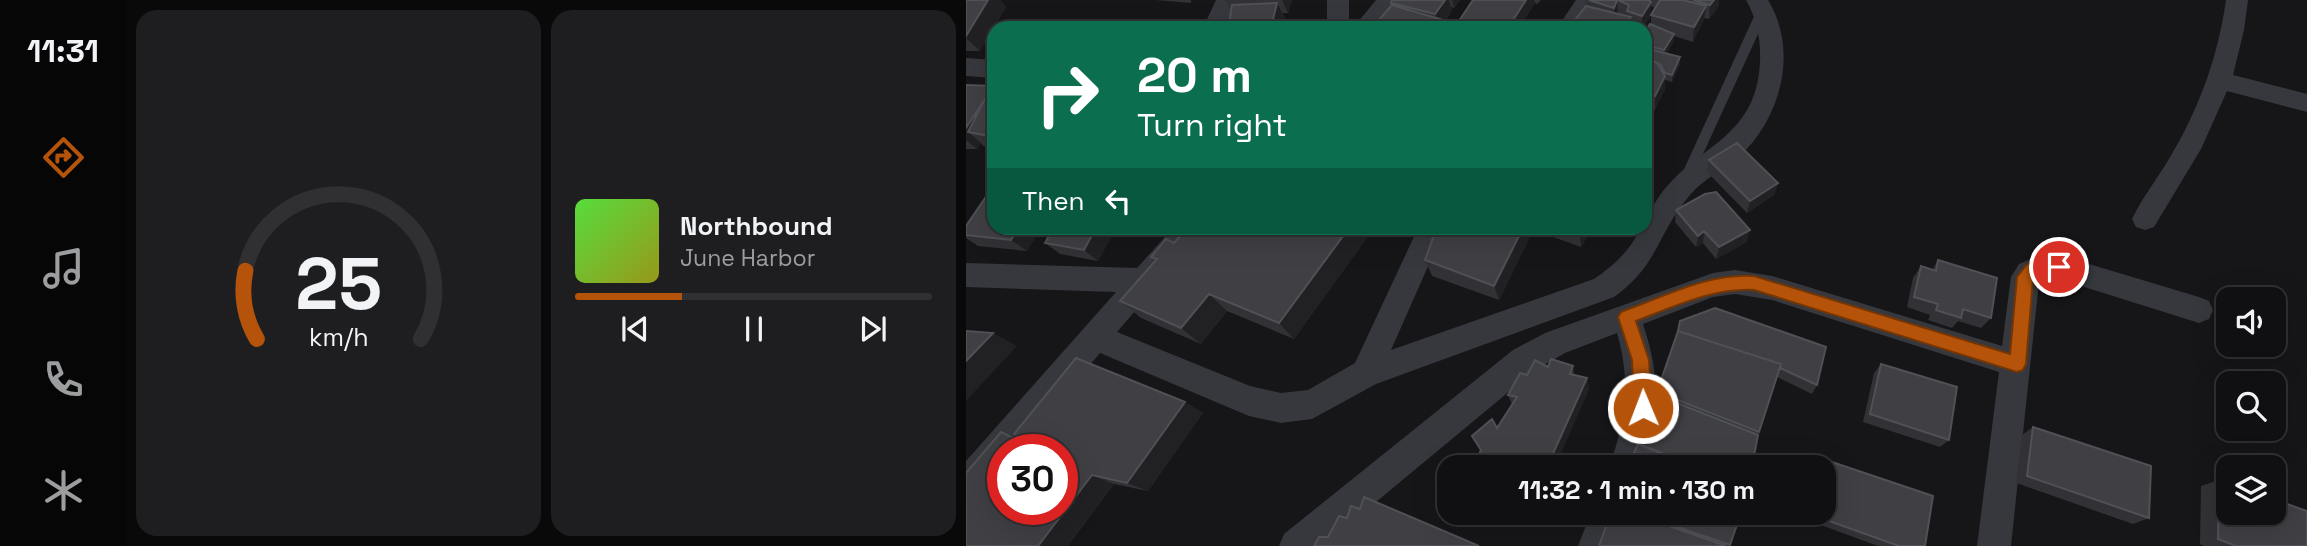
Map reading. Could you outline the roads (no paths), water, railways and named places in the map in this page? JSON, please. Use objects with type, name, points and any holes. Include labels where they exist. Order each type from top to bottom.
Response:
[{"type":"street","points":[[1217,21],[1227,0]]},
{"type":"street","points":[[1338,0],[1338,21]]},
{"type":"street","points":[[1370,21],[1388,0]]},
{"type":"street","points":[[1573,21],[1587,0]]},
{"type":"street","points":[[2145,219],[2177,172],[2203,125],[2220,80],[2235,20],[2237,0]]},
{"type":"street","points":[[1652,234],[1666,207],[1682,186],[1701,169],[1727,152],[1748,131],[1763,108],[1770,85],[1772,61],[1771,39],[1760,5]]},
{"type":"street","points":[[966,67],[987,68]]},
{"type":"street","points":[[2220,80],[2307,103]]},
{"type":"street","points":[[966,486],[1183,235]]},
{"type":"street","points":[[1366,373],[1429,235]]},
{"type":"street","points":[[1096,337],[1249,401],[1281,408],[1312,404],[1366,373],[1604,288],[1631,268],[1652,235]]},
{"type":"street","points":[[1994,546],[2025,277],[2033,269],[2045,265],[2199,310]]},
{"type":"street","points":[[966,275],[1144,281]]},
{"type":"street","points":[[1296,546],[1524,360],[1555,343],[1713,285],[1754,283],[2017,364]]},
{"type":"street","points":[[1626,317],[1640,360],[1644,384],[1638,434],[1630,455]]},
{"type":"street","points":[[1595,546],[1603,525]]},
{"type":"lane","points":[[1682,186],[1760,5]]}]
